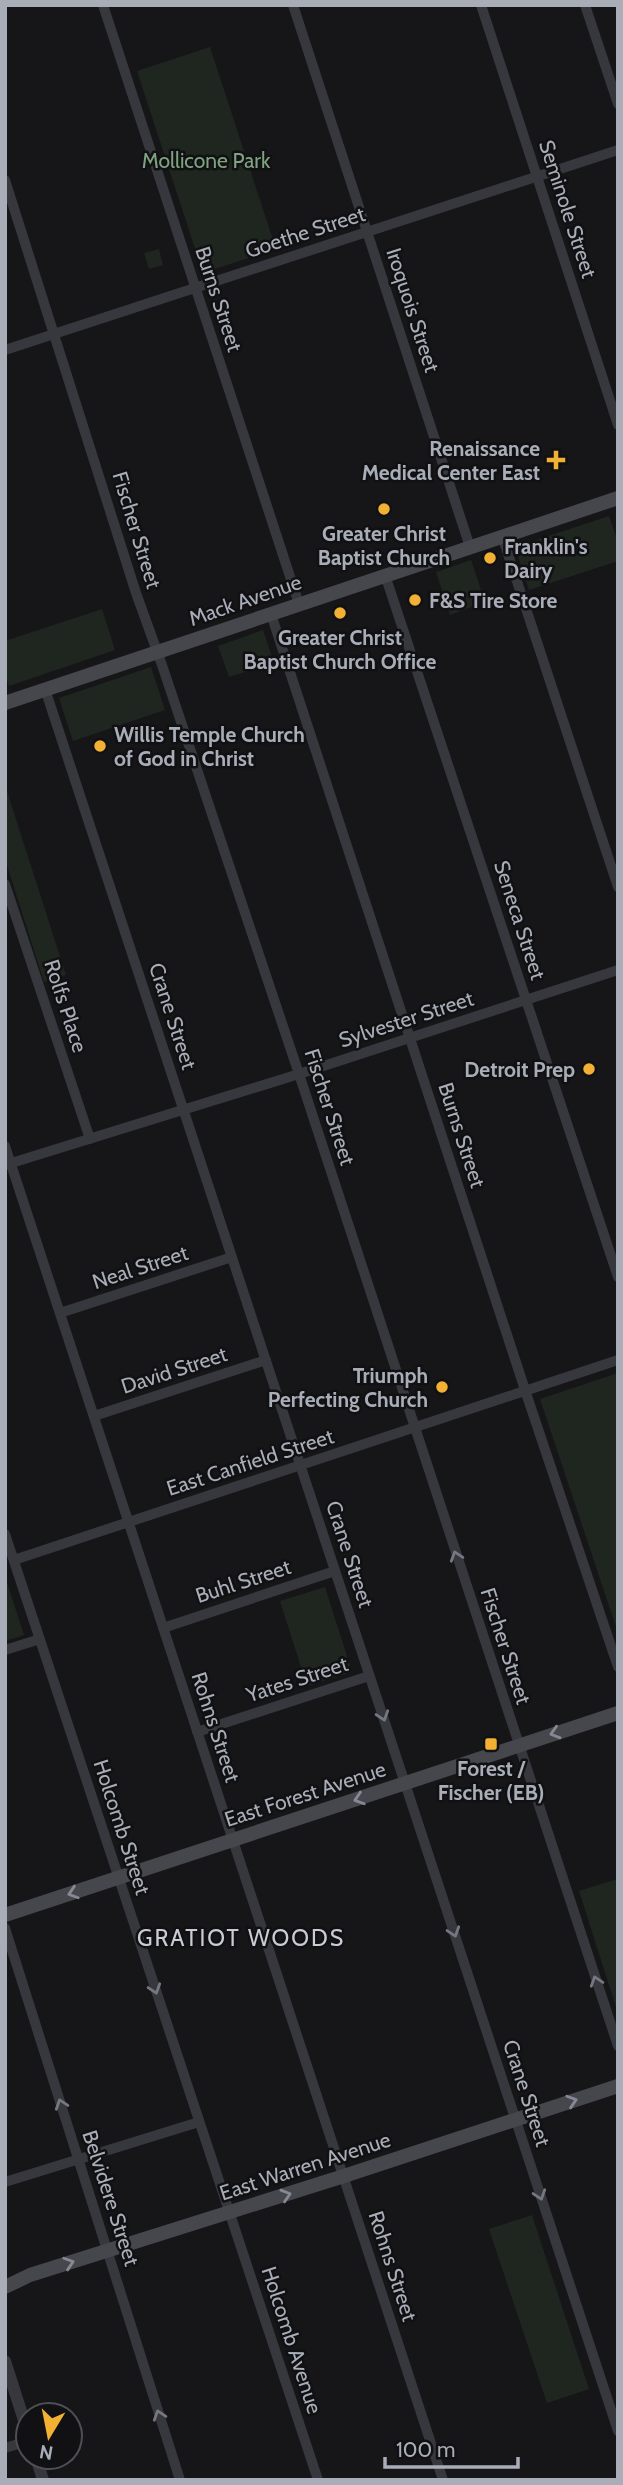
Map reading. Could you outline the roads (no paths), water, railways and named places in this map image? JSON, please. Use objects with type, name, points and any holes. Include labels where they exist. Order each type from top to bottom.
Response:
[{"type":"main road","name":"Mack Avenue","points":[[6,702],[618,499]]},
{"type":"main road","name":"East Forest Avenue","points":[[5,1915],[618,1713]]},
{"type":"main road","name":"East Warren Avenue","points":[[5,2287],[30,2275],[618,2086]]},
{"type":"street","name":"Burns Street","points":[[103,5],[299,604]]},
{"type":"street","name":"Iroquois Street","points":[[293,5],[470,547]]},
{"type":"street","name":"Seminole Street","points":[[481,5],[618,425]]},
{"type":"street","points":[[585,5],[618,104]]},
{"type":"street","name":"Goethe Street","points":[[5,350],[618,150]]},
{"type":"street","name":"Fischer Street","points":[[5,180],[132,580],[299,1074],[618,2046]]},
{"type":"street","points":[[502,536],[618,887]]},
{"type":"street","name":"Seneca Street","points":[[385,575],[618,1277]]},
{"type":"street","name":"Burns Street","points":[[271,614],[618,1667]]},
{"type":"street","name":"Crane Street","points":[[45,689],[618,2431]]},
{"type":"street","name":"Rolfs Place","points":[[5,884],[90,1139]]},
{"type":"street","name":"Sylvester Street","points":[[8,1165],[618,970]]},
{"type":"street","name":"Rohns Street","points":[[5,1146],[8,1165],[60,1313],[443,2480]]},
{"type":"street","name":"Neal Street","points":[[60,1313],[232,1257]]},
{"type":"street","name":"David Street","points":[[94,1416],[265,1360]]},
{"type":"street","name":"East Canfield Street","points":[[14,1560],[618,1360]]},
{"type":"street","name":"Holcomb Street","points":[[5,1534],[229,2212]]},
{"type":"street","name":"Buhl Street","points":[[163,1628],[335,1572]]},
{"type":"street","points":[[5,1650],[40,1639]]},
{"type":"street","name":"Yates Street","points":[[197,1732],[369,1675]]},
{"type":"street","name":"Belvidere Street","points":[[5,1928],[180,2480]]},
{"type":"street","points":[[5,2182],[199,2122]]},
{"type":"street","name":"Holcomb Avenue","points":[[229,2212],[318,2480]]},
{"type":"street","points":[[5,2361],[18,2401]]},
{"type":"place","name":"Renaissance Medical Center East","points":[[556,460]]},
{"type":"place","name":"Greater Christ Baptist Church","points":[[384,509]]},
{"type":"place","name":"Franklin's Dairy","points":[[490,558]]},
{"type":"place","name":"F&S Tire Store","points":[[415,600]]},
{"type":"place","name":"Greater Christ Baptist Church Office","points":[[340,613]]},
{"type":"place","name":"Willis Temple Church of God in Christ","points":[[100,746]]},
{"type":"place","name":"Detroit Prep","points":[[589,1069]]},
{"type":"place","name":"Triumph Perfecting Church","points":[[442,1387]]},
{"type":"place","name":"Forest / Fischer (EB)","points":[[491,1744]]},
{"type":"district","name":"GRATIOT WOODS","points":[[241,1938]]},
{"type":"park label","name":"Mollicone Park","points":[[206,160]]}]
